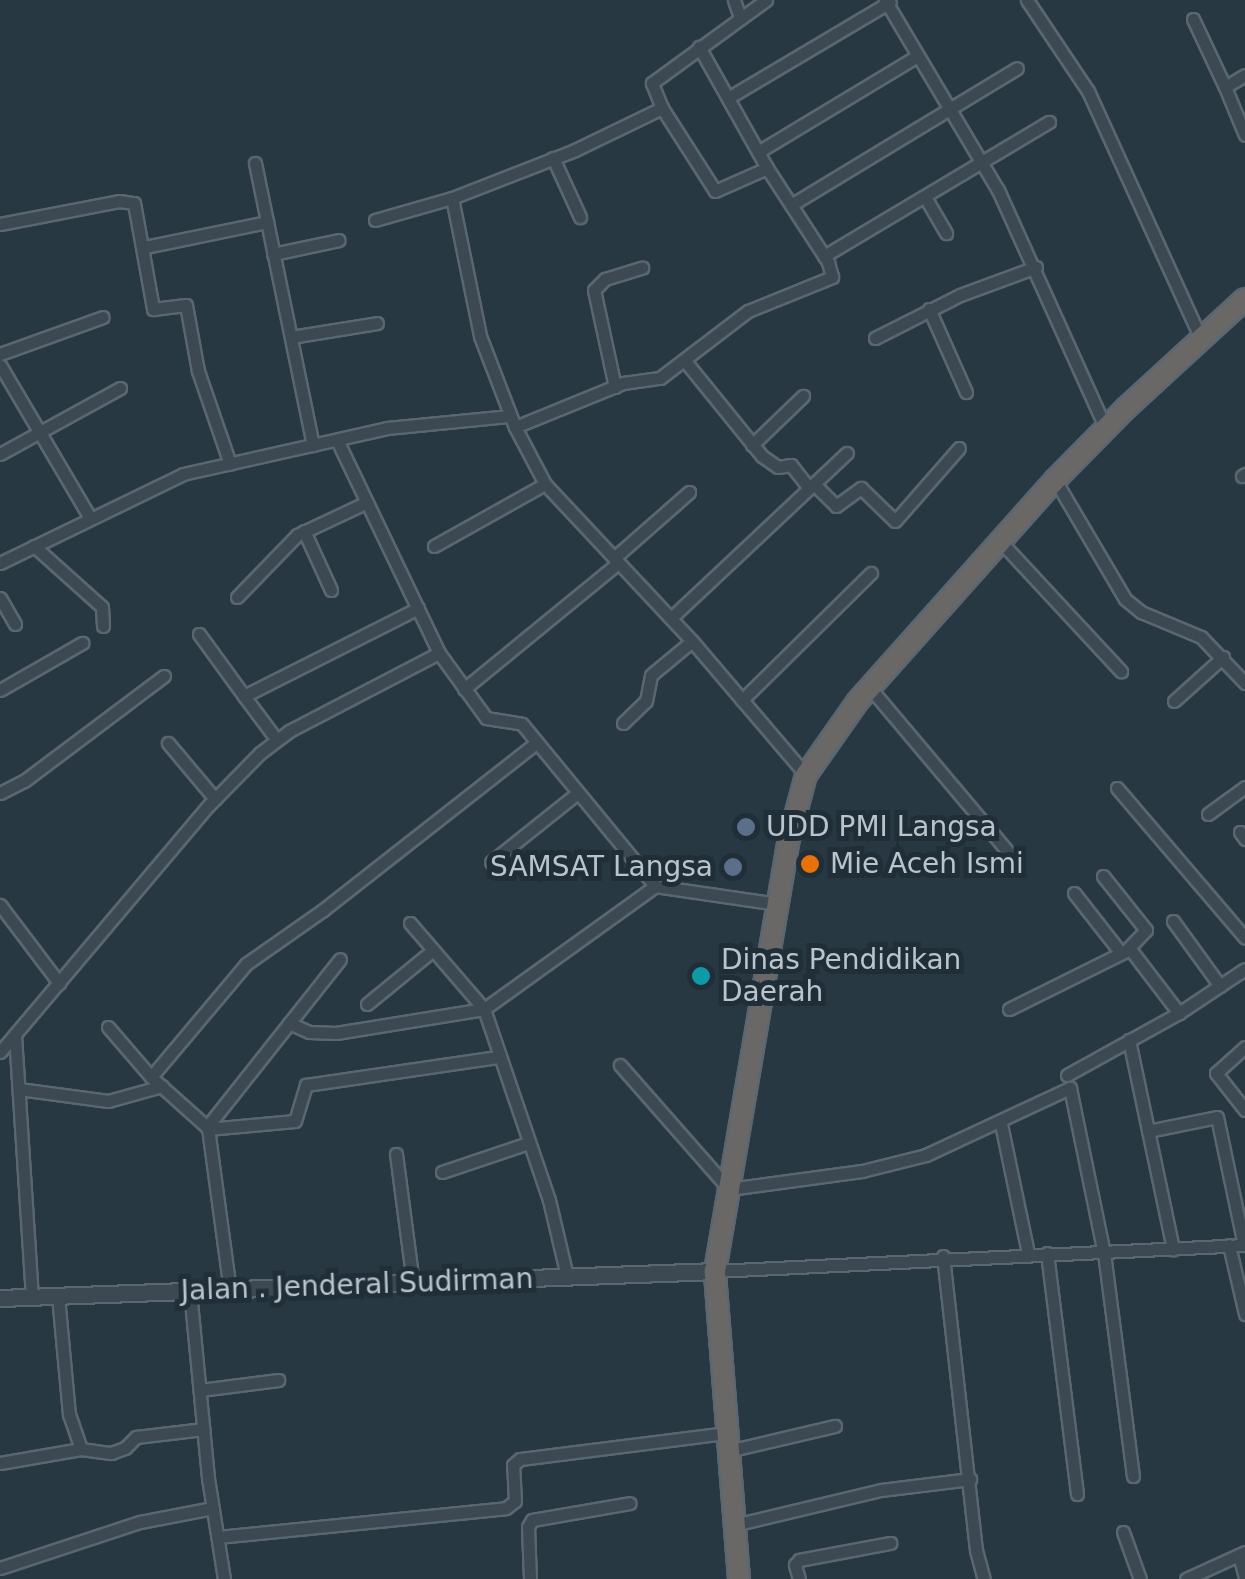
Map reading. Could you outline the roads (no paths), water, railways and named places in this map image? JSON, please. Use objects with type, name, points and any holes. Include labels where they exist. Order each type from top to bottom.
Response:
[{"type":"highway","points":[[739,1579],[715,1271],[794,812],[806,775],[830,736],[870,688],[1055,480],[1245,299]]},
{"type":"street","points":[[734,0],[740,17]]},
{"type":"street","points":[[766,0],[652,83],[662,108],[715,191],[767,168]]},
{"type":"street","points":[[1026,0],[1088,91],[1201,339]]},
{"type":"street","points":[[728,98],[888,1],[917,56],[982,160],[1036,267],[1106,429]]},
{"type":"street","points":[[1193,20],[1245,136]]},
{"type":"street","points":[[0,563],[183,474],[387,428],[513,421],[615,386],[657,380],[748,312],[830,279],[824,256],[767,168],[699,47]]},
{"type":"street","points":[[758,152],[917,56]]},
{"type":"street","points":[[791,205],[1017,68]]},
{"type":"street","points":[[1224,87],[1245,74]]},
{"type":"street","points":[[374,220],[452,198],[553,158],[662,108]]},
{"type":"street","points":[[824,256],[1049,122]]},
{"type":"street","points":[[553,158],[580,217]]},
{"type":"street","points":[[255,163],[313,445]]},
{"type":"street","points":[[926,197],[946,233]]},
{"type":"street","points":[[452,198],[480,336],[513,421],[545,484],[692,641],[806,775]]},
{"type":"street","points":[[0,224],[130,201],[138,210],[154,311],[186,306],[198,371],[230,464]]},
{"type":"street","points":[[145,247],[267,222]]},
{"type":"street","points":[[272,254],[340,240]]},
{"type":"street","points":[[875,338],[929,309],[1036,267]]},
{"type":"street","points":[[615,386],[594,290],[606,280],[642,268]]},
{"type":"street","points":[[929,309],[966,392]]},
{"type":"street","points":[[0,354],[103,317]]},
{"type":"street","points":[[290,338],[377,323]]},
{"type":"street","points":[[685,361],[752,445],[776,466],[791,465],[836,506],[861,488],[894,521],[959,448]]},
{"type":"street","points":[[0,365],[38,436],[90,518]]},
{"type":"street","points":[[0,454],[120,388]]},
{"type":"street","points":[[752,445],[803,396]]},
{"type":"street","points":[[337,440],[439,653],[490,722],[516,720],[655,886],[778,904]]},
{"type":"street","points":[[671,618],[847,453]]},
{"type":"street","points":[[1055,480],[1125,599],[1141,612],[1201,637],[1244,681]]},
{"type":"street","points":[[434,546],[545,484]]},
{"type":"street","points":[[464,689],[616,560],[689,492]]},
{"type":"street","points":[[238,597],[304,531],[367,502]]},
{"type":"street","points":[[304,531],[331,590]]},
{"type":"street","points":[[1000,541],[1122,671]]},
{"type":"street","points":[[34,546],[102,607],[103,626]]},
{"type":"street","points":[[742,700],[872,572]]},
{"type":"street","points":[[0,598],[15,624]]},
{"type":"street","points":[[244,696],[418,608]]},
{"type":"street","points":[[198,634],[276,739]]},
{"type":"street","points":[[622,723],[644,702],[651,675],[692,641]]},
{"type":"street","points":[[0,690],[82,643]]},
{"type":"street","points":[[1,1049],[215,798],[276,739],[439,653]]},
{"type":"street","points":[[1174,701],[1223,657]]},
{"type":"street","points":[[0,793],[24,781],[164,676]]},
{"type":"street","points":[[870,688],[1014,859]]},
{"type":"street","points":[[168,743],[215,798]]},
{"type":"street","points":[[151,1077],[246,964],[323,910],[536,743]]},
{"type":"street","points":[[1208,814],[1245,787]]},
{"type":"street","points":[[1117,788],[1245,938]]},
{"type":"street","points":[[491,862],[576,795]]},
{"type":"street","points":[[1009,1009],[1124,951],[1146,931],[1103,876]]},
{"type":"street","points":[[289,1024],[317,1034],[484,1009],[655,886]]},
{"type":"street","points":[[1074,893],[1124,951],[1137,954],[1179,1014]]},
{"type":"street","points":[[0,905],[59,984]]},
{"type":"street","points":[[1173,921],[1220,986]]},
{"type":"street","points":[[410,923],[484,1009],[549,1200],[568,1276]]},
{"type":"street","points":[[367,1004],[433,950]]},
{"type":"street","points":[[208,1128],[340,959]]},
{"type":"street","points":[[1067,1074],[1179,1014],[1245,969]]},
{"type":"street","points":[[108,1026],[151,1077],[208,1128],[230,1290]]},
{"type":"street","points":[[15,1035],[32,1297]]},
{"type":"street","points":[[1128,1040],[1174,1249]]},
{"type":"street","points":[[1245,1048],[1216,1072],[1233,1100],[1245,1110]]},
{"type":"street","points":[[208,1128],[295,1122],[306,1085],[499,1057]]},
{"type":"street","points":[[620,1065],[729,1189],[862,1172],[926,1155],[1002,1124],[1070,1088],[1105,1260],[1133,1476]]},
{"type":"street","points":[[19,1089],[108,1101],[162,1086]]},
{"type":"street","points":[[715,1271],[1028,1253],[1105,1260],[1174,1249],[1231,1255],[1244,1244],[1218,1117],[1148,1131]]},
{"type":"street","points":[[1002,1124],[1028,1253]]},
{"type":"street","points":[[442,1172],[528,1143]]},
{"type":"street","points":[[396,1154],[413,1284]]},
{"type":"street","points":[[1231,1255],[1245,1314]]},
{"type":"street","points":[[1048,1256],[1077,1494]]},
{"type":"street","points":[[944,1259],[943,1279],[976,1550],[984,1579]]},
{"type":"street","name":"Jalan . Jenderal Sudirman","points":[[0,1298],[715,1271]]},
{"type":"street","points":[[190,1292],[224,1579]]},
{"type":"street","points":[[58,1296],[69,1414],[81,1449]]},
{"type":"street","points":[[200,1390],[278,1380]]},
{"type":"street","points":[[218,1537],[506,1508],[515,1501],[514,1466],[520,1459],[727,1442],[835,1426]]},
{"type":"street","points":[[0,1463],[81,1449],[111,1453],[125,1448],[136,1437],[204,1430]]},
{"type":"street","points":[[733,1525],[881,1490],[970,1480]]},
{"type":"street","points":[[530,1579],[528,1527],[532,1520],[630,1503]]},
{"type":"street","points":[[0,1568],[140,1522],[213,1508]]},
{"type":"street","points":[[1123,1532],[1140,1579]]},
{"type":"street","points":[[799,1579],[799,1560],[890,1543]]},
{"type":"street","points":[[1186,1579],[1242,1553],[1245,1577]]},
{"type":"place","name":"UDD PMI Langsa","points":[[746,827]]},
{"type":"place","name":"Mie Aceh Ismi","points":[[810,864]]},
{"type":"place","name":"SAMSAT Langsa","points":[[733,867]]},
{"type":"place","name":"Dinas Pendidikan Daerah","points":[[701,976]]}]
